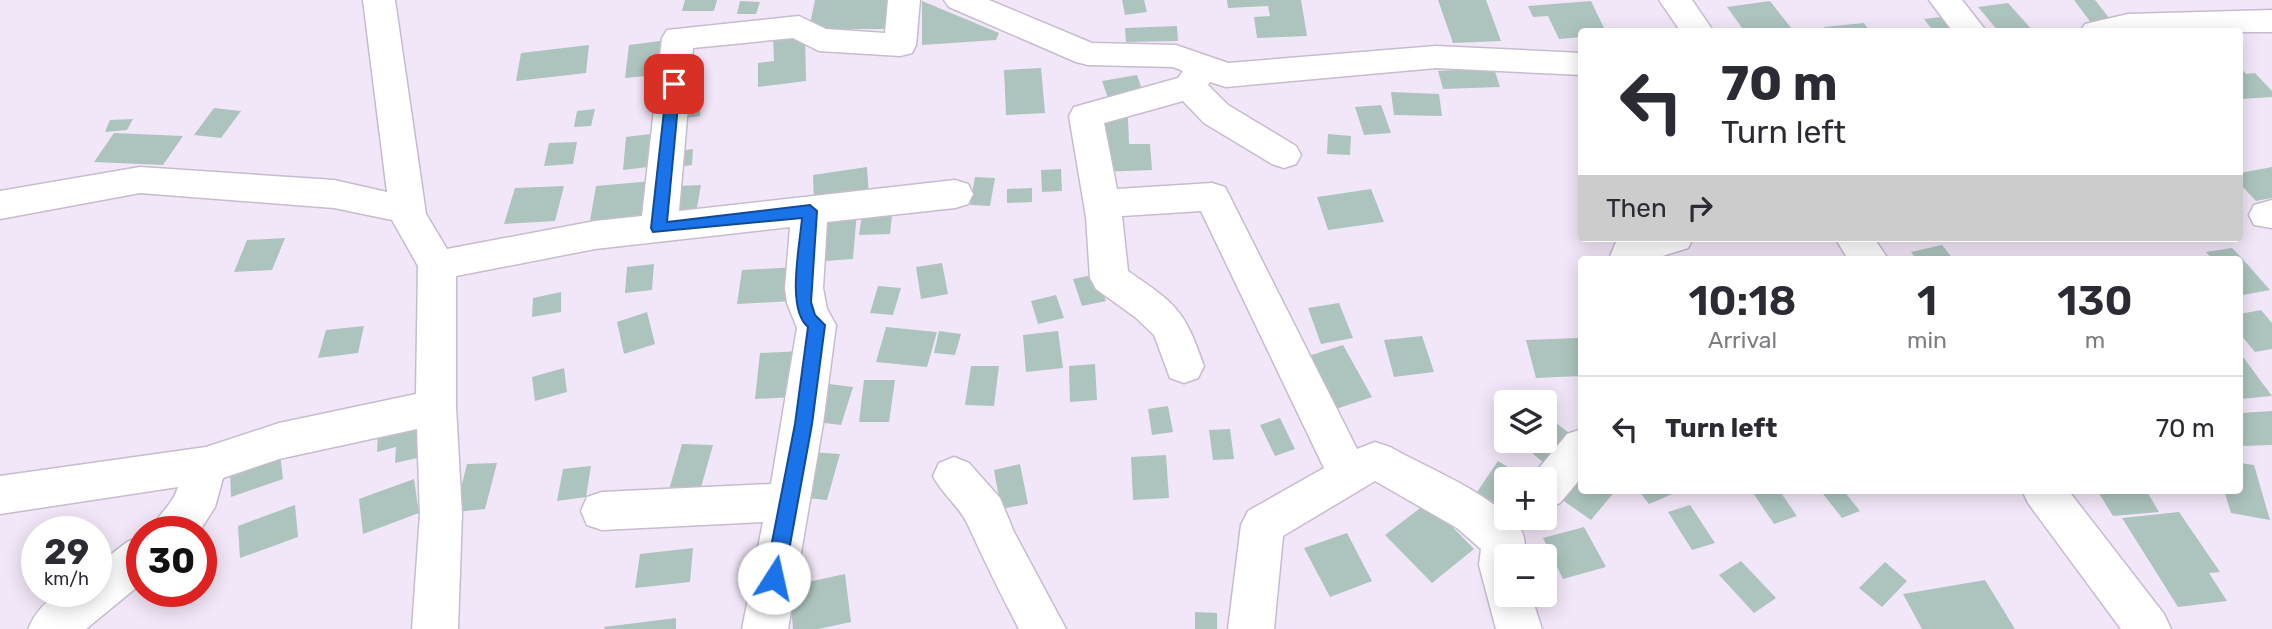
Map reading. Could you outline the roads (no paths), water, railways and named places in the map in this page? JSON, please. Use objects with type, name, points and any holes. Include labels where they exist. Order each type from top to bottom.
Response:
[{"type":"street","points":[[379,0],[408,216]]},
{"type":"street","points":[[659,228],[678,38],[799,27],[819,40],[900,45],[904,0]]},
{"type":"street","points":[[960,0],[1088,54],[1176,56],[1196,76],[1216,114],[1284,155]]},
{"type":"street","points":[[1675,0],[1695,28]]},
{"type":"street","points":[[1945,0],[1968,28]]},
{"type":"street","points":[[2210,0],[2233,24]]},
{"type":"street","points":[[2114,28],[2127,25],[2164,28],[2272,21]]},
{"type":"street","points":[[1088,54],[1102,111]]},
{"type":"street","points":[[1184,366],[1171,327],[1149,306],[1109,278],[1104,203],[1094,173],[1086,117],[1139,103],[1196,76],[1436,57],[1578,64]]},
{"type":"street","points":[[0,205],[140,180],[334,194],[404,209],[437,265],[436,407],[441,514],[435,629]]},
{"type":"street","points":[[437,265],[595,235],[955,194]]},
{"type":"street","points":[[1104,203],[1212,197],[1348,473]]},
{"type":"street","points":[[765,629],[817,325],[808,318],[803,302],[810,211]]},
{"type":"street","points":[[1628,256],[1629,251],[1661,242]]},
{"type":"street","points":[[1856,242],[1867,256]]},
{"type":"street","points":[[0,495],[206,465],[279,441],[436,407]]},
{"type":"street","points":[[1557,476],[1578,452]]},
{"type":"street","points":[[1251,629],[1262,525],[1348,473],[1375,460],[1472,514],[1494,522]]},
{"type":"street","points":[[185,516],[194,507],[206,465]]},
{"type":"street","points":[[954,476],[985,512],[995,540],[1043,629]]},
{"type":"street","points":[[2046,494],[2148,629]]},
{"type":"street","points":[[602,511],[788,502]]},
{"type":"street","points":[[51,629],[126,569]]},
{"type":"street","points":[[1513,607],[1519,629]]}]
